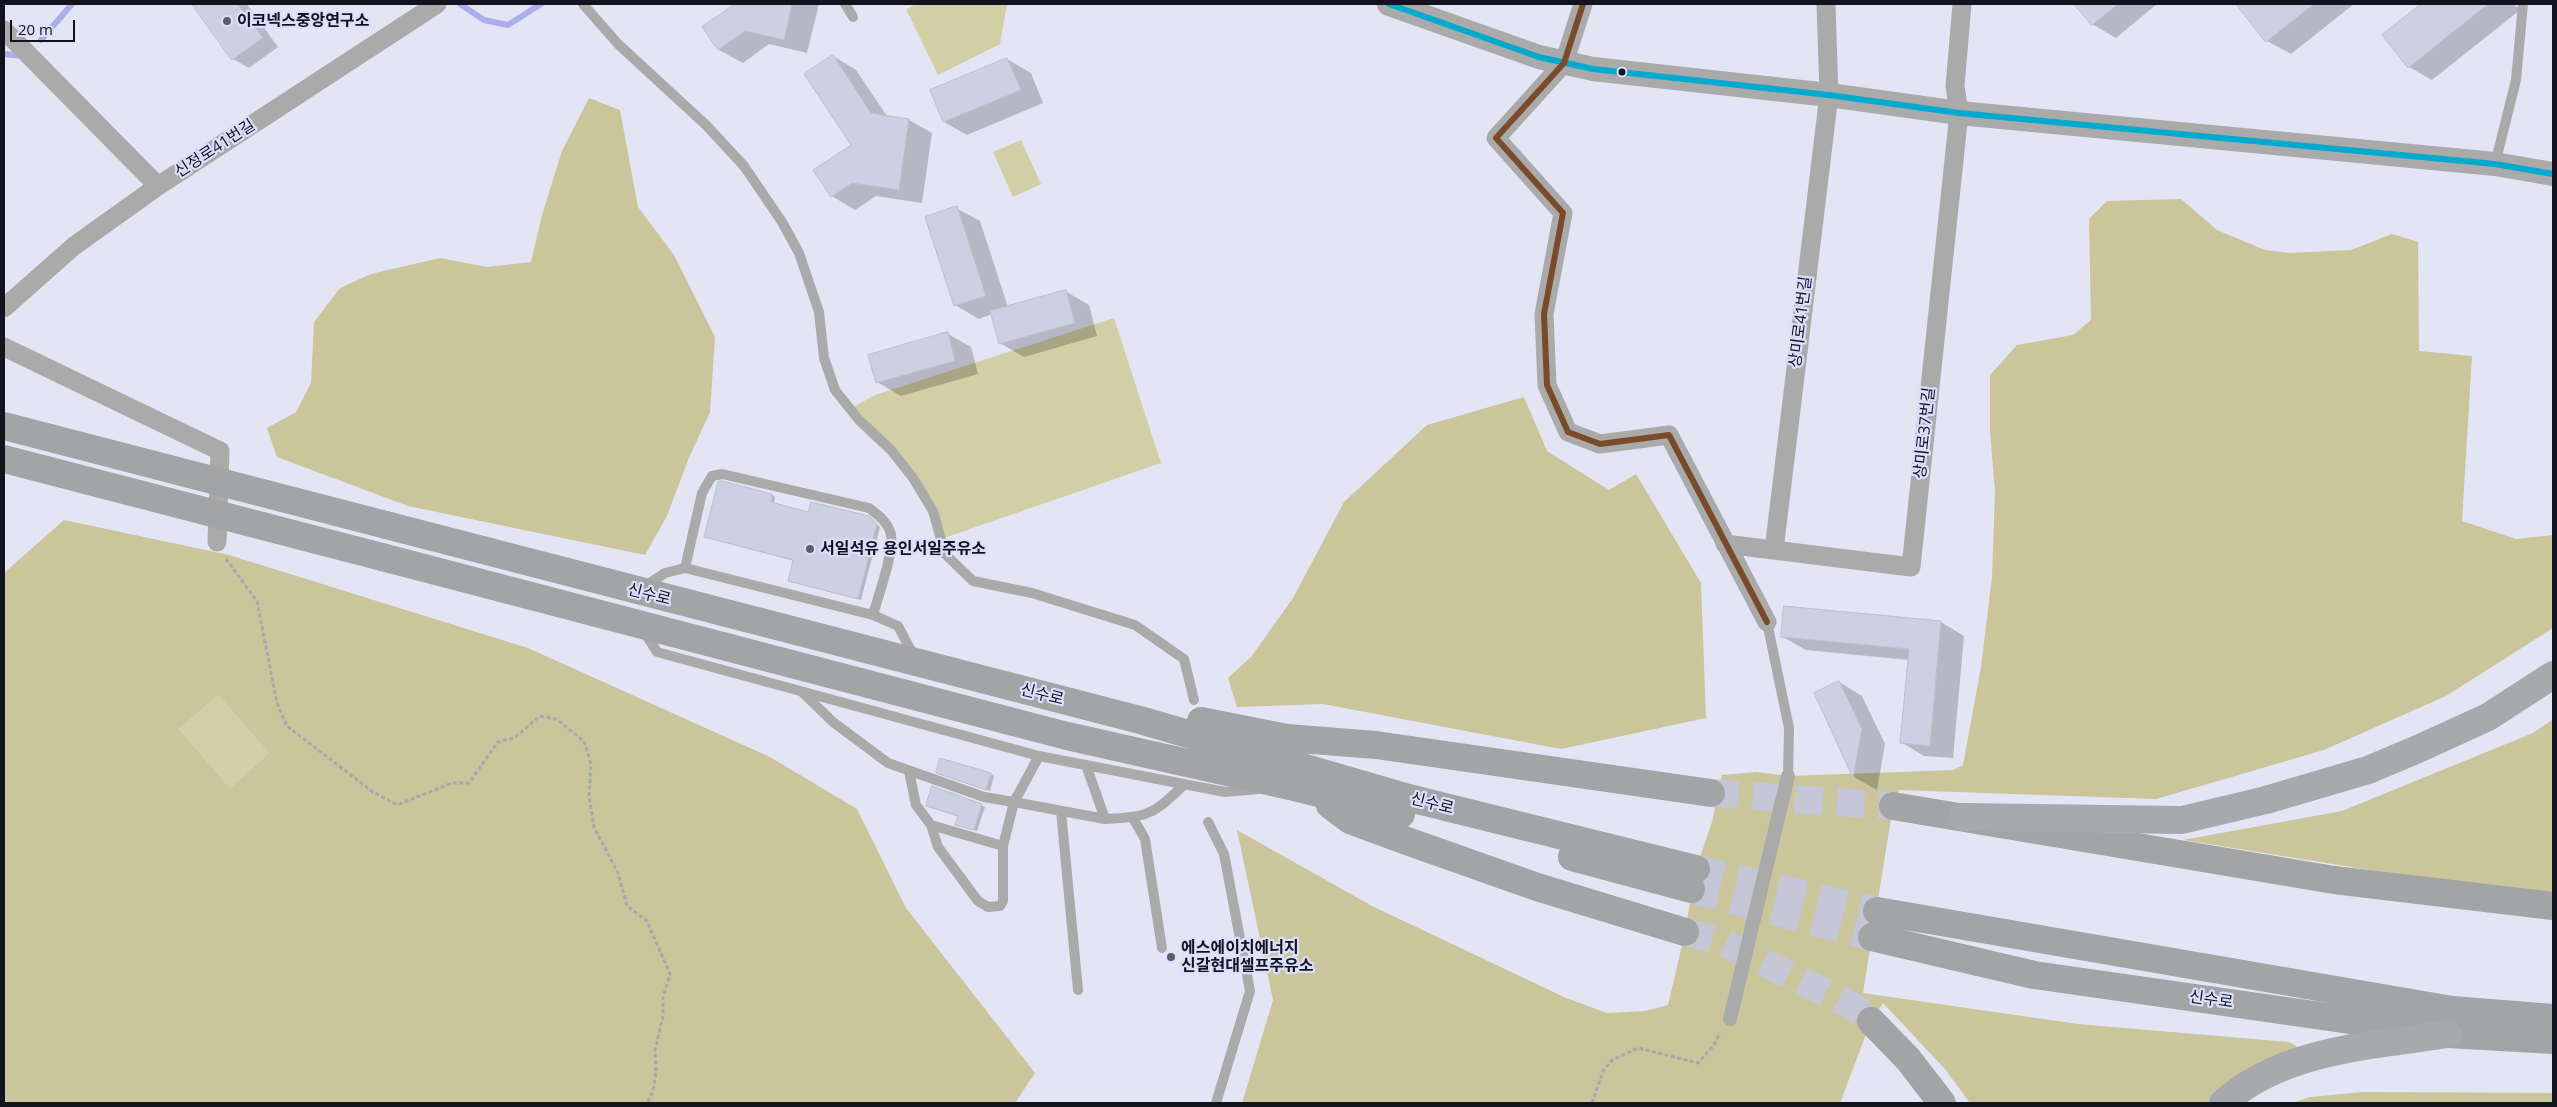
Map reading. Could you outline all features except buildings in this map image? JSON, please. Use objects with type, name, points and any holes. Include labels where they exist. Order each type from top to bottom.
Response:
[{"type":"highway","points":[[1962,817],[2182,820],[2266,800],[2368,770],[2418,749],[2488,717],[2553,675]]},
{"type":"highway","points":[[2223,1103],[2241,1088],[2284,1066],[2450,1022]]},
{"type":"main road","name":"신수로","points":[[4,426],[636,592],[1140,720],[1693,879],[1515,842],[1302,790],[1067,736],[4,459]]},
{"type":"main road","points":[[1140,720],[1193,720],[1287,738],[1376,745],[1711,793]]},
{"type":"main road","points":[[1302,790],[1350,820],[1537,886],[1685,932]]},
{"type":"main road","points":[[1893,806],[2334,880],[2553,906]]},
{"type":"main road","name":"신수로","points":[[2553,1018],[2450,1022],[2034,975],[1875,924],[2450,1022],[2553,1040]]},
{"type":"main road","points":[[1871,1021],[1908,1059],[1942,1103]]},
{"type":"street","points":[[1389,4],[1539,57],[1593,69],[1829,95],[1959,113],[2496,164],[2553,174]]},
{"type":"street","points":[[1583,4],[1564,63],[1496,138],[1563,213],[1544,314],[1546,385],[1568,432],[1600,444],[1669,435],[1725,544],[1768,622]]},
{"type":"street","name":"상미로41번길","points":[[1774,550],[1829,95],[1826,4]]},
{"type":"street","points":[[1959,113],[1954,86],[1962,4]]},
{"type":"street","name":"신정로41번길","points":[[4,308],[74,246],[158,186],[431,7]]},
{"type":"street","points":[[4,30],[158,186]]},
{"type":"street","name":"상미로37번길","points":[[1725,544],[1911,567],[1959,113]]},
{"type":"street","points":[[4,347],[220,451],[217,542]]},
{"type":"street","points":[[1730,1019],[1788,776]]},
{"type":"lane","points":[[583,4],[618,44],[706,125],[744,166],[782,222],[799,253],[819,312],[824,358],[835,390],[859,420],[890,450],[913,478],[933,511],[945,554],[973,581],[1032,593],[1135,625],[1184,659],[1194,700]]},
{"type":"lane","points":[[844,4],[853,17]]},
{"type":"lane","points":[[2496,164],[2516,80],[2524,4]]},
{"type":"lane","points":[[685,568],[702,493],[712,476],[722,474],[870,508],[883,520],[891,534],[887,564],[873,615]]},
{"type":"lane","points":[[636,592],[665,573],[685,568],[873,615],[898,626],[918,663]]},
{"type":"lane","points":[[1768,622],[1789,728],[1788,776]]},
{"type":"lane","points":[[640,624],[657,652],[1039,756],[1225,792],[1302,790]]},
{"type":"lane","points":[[803,692],[833,722],[888,763],[984,797],[1105,819],[1133,818],[1157,811],[1185,784]]},
{"type":"lane","points":[[910,771],[916,805],[931,825],[938,847],[978,901],[994,908],[1003,901],[1002,846],[1014,802],[1039,756]]},
{"type":"lane","points":[[1086,766],[1105,819]]},
{"type":"lane","points":[[1061,811],[1078,990]]},
{"type":"lane","points":[[1133,818],[1145,839],[1162,948]]},
{"type":"lane","points":[[1208,822],[1224,854],[1250,990],[1216,1103]]},
{"type":"lane","points":[[931,825],[1002,846]]},
{"type":"path","points":[[217,542],[234,570],[257,601],[277,703],[287,726],[373,792],[397,804],[452,783],[469,783],[498,742],[514,738],[540,716],[556,719],[584,741],[592,764],[589,796],[594,827],[618,873],[627,906],[647,921],[670,974],[663,997],[663,1016],[655,1051],[656,1072],[653,1090],[647,1103]]},
{"type":"path","points":[[1592,1103],[1603,1071],[1612,1060],[1638,1048],[1698,1063],[1714,1045],[1730,1019]]},
{"type":"shaded area","points":[[916,4],[1007,4],[1000,44],[938,75],[906,9]]},
{"type":"shaded area","points":[[589,98],[620,110],[638,207],[674,255],[715,337],[710,412],[688,460],[667,516],[645,555],[408,506],[277,457],[267,428],[296,412],[311,383],[314,322],[340,288],[371,274],[440,258],[487,267],[531,262],[542,215],[562,151]]},
{"type":"shaded area","points":[[1021,140],[1041,184],[1013,197],[993,152]]},
{"type":"shaded area","points":[[2181,199],[2217,230],[2265,250],[2290,253],[2351,250],[2392,234],[2418,242],[2419,351],[2472,356],[2462,521],[2516,539],[2553,535],[2553,628],[2446,696],[2324,750],[2156,799],[1899,790],[1893,806],[1863,993],[2078,1024],[2289,1042],[2303,1050],[2213,1103],[1970,1103],[1945,1069],[1883,1003],[1871,1021],[1840,1103],[1242,1103],[1273,1000],[1237,830],[1372,906],[1566,998],[1607,1013],[1645,1011],[1668,1005],[1684,937],[1696,869],[1712,822],[1722,775],[1756,772],[1788,776],[1953,770],[1963,765],[1981,667],[1992,577],[1995,492],[1990,431],[1990,375],[2017,345],[2073,335],[2091,320],[2089,219],[2107,201]]},
{"type":"shaded area","points":[[1114,318],[1161,463],[941,539],[913,478],[850,409],[875,395]]},
{"type":"shaded area","points":[[1524,397],[1547,451],[1609,490],[1636,474],[1701,583],[1706,718],[1561,749],[1323,704],[1237,707],[1228,678],[1251,657],[1293,598],[1344,502],[1427,425]]},
{"type":"shaded area","points":[[64,520],[229,555],[528,648],[770,757],[857,809],[906,908],[1035,1073],[1015,1103],[4,1103],[4,573]],"holes":[[[218,695],[269,753],[230,788],[179,729]]]},
{"type":"shaded area","points":[[218,695],[269,753],[230,788],[179,729]]},
{"type":"shaded area","points":[[2553,719],[2553,892],[2482,888],[2183,840],[2342,811],[2533,733]]},
{"type":"shaded area","points":[[2363,1092],[2553,1093],[2553,1103],[2292,1103],[2310,1097]]},
{"type":"waterway","points":[[41,40],[72,4]]},
{"type":"waterway","points":[[460,4],[484,20],[508,25],[541,4]]},
{"type":"waterway","points":[[4,54],[23,56]]},
{"type":"tunnel","points":[[1711,793],[1893,806]]},
{"type":"tunnel","points":[[1696,869],[1877,911]]},
{"type":"tunnel","points":[[1691,889],[1872,937]]},
{"type":"tunnel","points":[[1685,932],[1722,942],[1855,1007],[1871,1021]]},
{"type":"transit line","points":[[1389,4],[1539,57],[1593,69],[1829,95],[1959,113],[2495,164],[2553,174]]},
{"type":"transit line","points":[[1583,4],[1564,63],[1496,138],[1563,213],[1544,314],[1547,385],[1568,432],[1600,444],[1669,435],[1767,622]]},
{"type":"place","name":"이코넥스중앙연구소","points":[[227,21]]},
{"type":"place","name":"서일석유 용인서일주유소","points":[[810,549]]},
{"type":"place","name":"에스에이치에너지 신갈현대셀프주유소","points":[[1171,957]]}]
